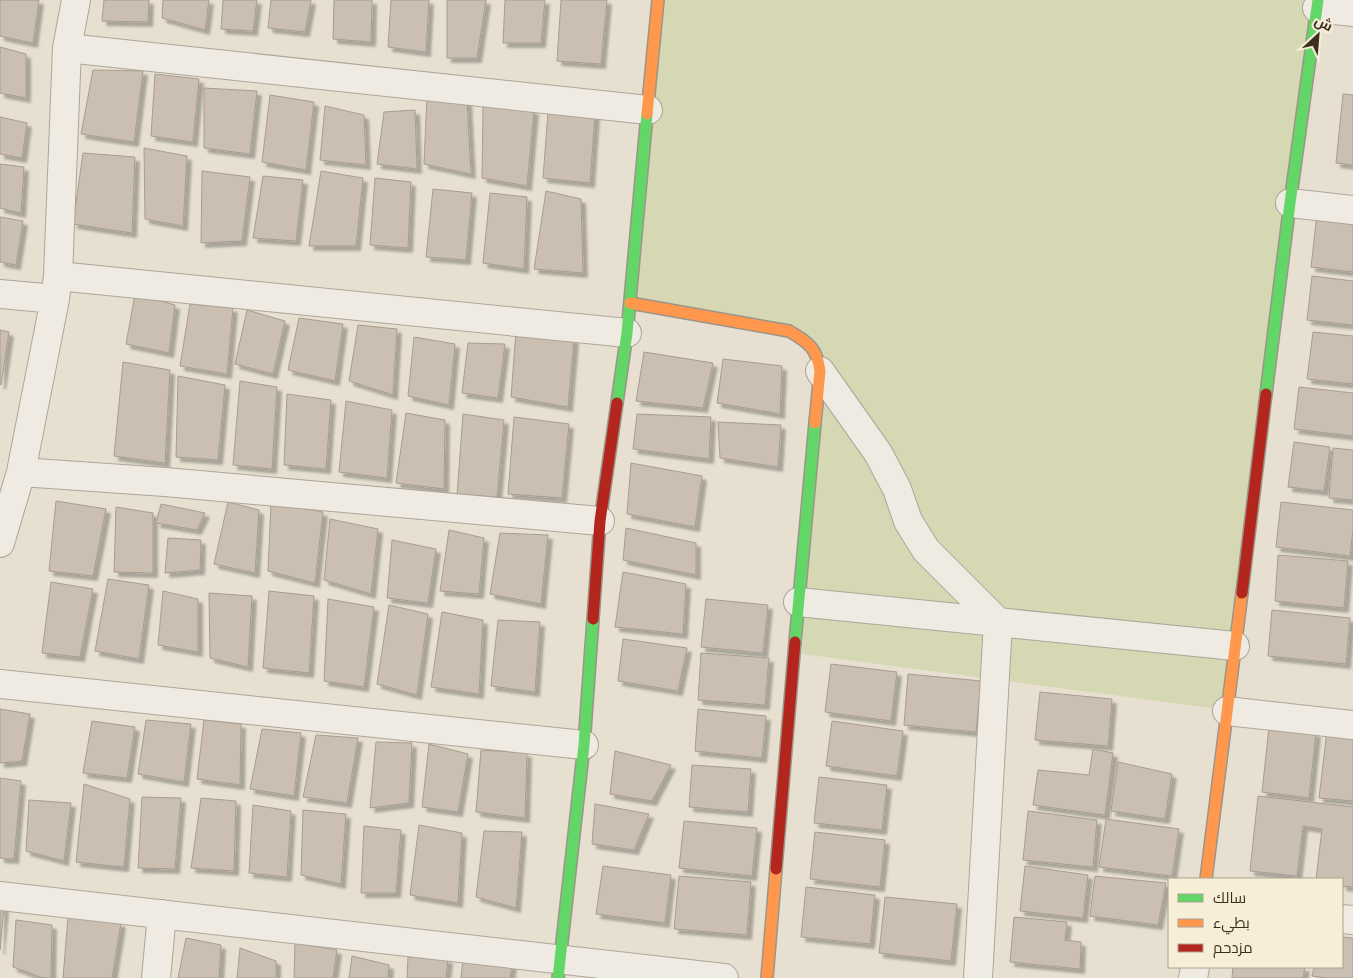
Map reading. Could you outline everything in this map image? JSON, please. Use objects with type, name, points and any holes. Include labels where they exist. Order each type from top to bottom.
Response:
[{"type":"street","points":[[0,540],[21,472],[57,288],[67,48],[76,0]]},
{"type":"street","points":[[560,968],[584,745],[600,521],[627,333],[658,0]]},
{"type":"street","points":[[1206,878],[1290,203],[1317,4],[1353,12]]},
{"type":"street","points":[[67,48],[648,110]]},
{"type":"street","points":[[1290,203],[1353,210]]},
{"type":"street","points":[[0,294],[57,288],[627,333]]},
{"type":"street","points":[[630,303],[789,331],[803,339],[814,349],[819,360],[820,371],[798,602],[767,978]]},
{"type":"street","points":[[820,371],[878,453],[897,489],[908,521],[926,550],[998,622],[978,978]]},
{"type":"street","points":[[21,472],[165,482],[600,521]]},
{"type":"street","points":[[798,602],[1235,646]]},
{"type":"street","points":[[0,684],[584,745]]},
{"type":"street","points":[[1227,711],[1353,725]]},
{"type":"street","points":[[0,896],[162,914],[560,968],[724,978]]},
{"type":"street","points":[[156,978],[162,914]]},
{"type":"green space","points":[[659,0],[1317,0],[1226,710],[802,654],[816,346],[632,300]]},
{"type":"building","points":[[0,0],[39,0],[33,43],[0,36]]},
{"type":"building","points":[[104,0],[149,0],[148,22],[102,21]]},
{"type":"building","points":[[163,0],[209,0],[205,30],[162,18]]},
{"type":"building","points":[[223,0],[257,0],[253,31],[221,29]]},
{"type":"building","points":[[271,0],[311,0],[305,32],[268,28]]},
{"type":"building","points":[[334,0],[372,0],[371,42],[333,39]]},
{"type":"building","points":[[391,0],[429,0],[426,52],[388,47]]},
{"type":"building","points":[[447,0],[486,0],[477,58],[447,58]]},
{"type":"building","points":[[505,0],[545,0],[541,43],[503,43]]},
{"type":"building","points":[[561,0],[607,0],[601,64],[557,61]]},
{"type":"building","points":[[0,47],[26,54],[26,98],[0,93]]},
{"type":"building","points":[[93,70],[143,71],[134,142],[81,134]]},
{"type":"building","points":[[155,74],[199,79],[193,142],[151,136]]},
{"type":"building","points":[[204,88],[257,91],[250,154],[204,148]]},
{"type":"building","points":[[1343,94],[1353,95],[1353,165],[1336,163]]},
{"type":"building","points":[[270,95],[314,102],[306,170],[262,162]]},
{"type":"building","points":[[427,95],[467,100],[471,174],[424,164]]},
{"type":"building","points":[[325,106],[364,115],[366,165],[320,160]]},
{"type":"building","points":[[483,106],[534,110],[527,186],[482,178]]},
{"type":"building","points":[[415,110],[417,169],[377,164],[384,112]]},
{"type":"building","points":[[548,112],[595,114],[590,183],[543,178]]},
{"type":"building","points":[[0,117],[27,123],[22,158],[0,154]]},
{"type":"building","points":[[144,148],[187,156],[183,226],[145,219]]},
{"type":"building","points":[[83,153],[135,157],[132,233],[73,224]]},
{"type":"building","points":[[0,164],[24,167],[21,213],[0,208]]},
{"type":"building","points":[[202,171],[250,177],[242,241],[201,243]]},
{"type":"building","points":[[321,171],[363,178],[356,246],[309,246]]},
{"type":"building","points":[[263,176],[303,180],[296,241],[253,238]]},
{"type":"building","points":[[375,178],[411,182],[408,248],[370,245]]},
{"type":"building","points":[[433,189],[472,193],[466,260],[426,257]]},
{"type":"building","points":[[546,191],[581,199],[583,273],[534,269]]},
{"type":"building","points":[[490,193],[527,197],[524,269],[483,263]]},
{"type":"building","points":[[1317,214],[1353,218],[1353,272],[1311,267]]},
{"type":"building","points":[[0,217],[23,221],[16,265],[0,262]]},
{"type":"building","points":[[1312,276],[1353,281],[1353,325],[1307,320]]},
{"type":"building","points":[[135,294],[175,305],[169,353],[126,344]]},
{"type":"building","points":[[190,304],[233,308],[227,374],[180,366]]},
{"type":"building","points":[[247,310],[285,321],[273,374],[235,364]]},
{"type":"building","points":[[299,318],[343,324],[335,381],[288,370]]},
{"type":"building","points":[[358,325],[397,329],[393,395],[349,381]]},
{"type":"building","points":[[0,330],[9,332],[1,385],[0,384]]},
{"type":"building","points":[[516,331],[574,339],[568,407],[511,397]]},
{"type":"building","points":[[1313,332],[1353,336],[1353,384],[1307,379]]},
{"type":"building","points":[[414,337],[455,344],[449,405],[408,396]]},
{"type":"building","points":[[468,343],[505,344],[498,398],[462,393]]},
{"type":"building","points":[[644,352],[713,363],[703,408],[636,401]]},
{"type":"building","points":[[723,359],[782,366],[780,414],[717,403]]},
{"type":"building","points":[[123,362],[170,370],[165,463],[114,456]]},
{"type":"building","points":[[178,376],[225,385],[218,460],[176,457]]},
{"type":"building","points":[[240,381],[277,387],[272,469],[233,465]]},
{"type":"building","points":[[1299,387],[1353,393],[1353,436],[1294,429]]},
{"type":"building","points":[[287,394],[331,400],[326,469],[284,465]]},
{"type":"building","points":[[346,401],[392,410],[387,478],[339,472]]},
{"type":"building","points":[[406,413],[445,420],[444,489],[396,483]]},
{"type":"building","points":[[463,414],[504,420],[497,497],[457,495]]},
{"type":"building","points":[[637,414],[711,417],[709,459],[633,449]]},
{"type":"building","points":[[514,417],[569,424],[562,498],[508,494]]},
{"type":"building","points":[[718,422],[781,425],[778,467],[720,458]]},
{"type":"building","points":[[1294,442],[1330,447],[1324,491],[1288,487]]},
{"type":"building","points":[[1333,448],[1353,450],[1353,500],[1329,498]]},
{"type":"building","points":[[631,463],[702,476],[695,527],[627,514]]},
{"type":"building","points":[[56,501],[106,509],[93,576],[49,571]]},
{"type":"building","points":[[228,502],[259,510],[255,573],[214,564]]},
{"type":"building","points":[[1281,502],[1353,510],[1350,556],[1276,547]]},
{"type":"building","points":[[271,503],[323,512],[315,583],[268,571]]},
{"type":"building","points":[[161,504],[205,513],[197,530],[156,523]]},
{"type":"building","points":[[116,507],[153,513],[153,573],[114,572]]},
{"type":"building","points":[[330,519],[378,529],[371,594],[324,580]]},
{"type":"building","points":[[626,528],[696,543],[696,575],[623,560]]},
{"type":"building","points":[[449,530],[484,538],[479,594],[440,591]]},
{"type":"building","points":[[500,533],[548,535],[541,604],[490,594]]},
{"type":"building","points":[[168,538],[201,540],[200,570],[165,573]]},
{"type":"building","points":[[392,540],[436,549],[428,603],[387,598]]},
{"type":"building","points":[[1278,555],[1348,561],[1344,608],[1275,601]]},
{"type":"building","points":[[623,572],[686,584],[683,634],[615,627]]},
{"type":"building","points":[[108,579],[149,585],[139,659],[95,651]]},
{"type":"building","points":[[51,582],[93,589],[80,657],[42,653]]},
{"type":"building","points":[[163,591],[198,599],[198,652],[158,645]]},
{"type":"building","points":[[269,591],[314,596],[309,673],[263,668]]},
{"type":"building","points":[[209,593],[252,596],[248,667],[210,658]]},
{"type":"building","points":[[328,599],[374,607],[364,687],[324,681]]},
{"type":"building","points":[[706,599],[768,605],[763,653],[701,647]]},
{"type":"building","points":[[389,605],[428,614],[417,695],[377,684]]},
{"type":"building","points":[[1272,610],[1350,618],[1346,664],[1268,656]]},
{"type":"building","points":[[442,612],[483,620],[479,694],[431,687]]},
{"type":"building","points":[[498,620],[540,622],[535,692],[491,686]]},
{"type":"building","points":[[623,639],[687,648],[678,691],[618,681]]},
{"type":"building","points":[[701,653],[769,658],[765,705],[698,700]]},
{"type":"building","points":[[831,664],[897,672],[891,721],[825,712]]},
{"type":"building","points":[[908,674],[981,681],[976,732],[904,725]]},
{"type":"building","points":[[1040,692],[1112,699],[1108,746],[1035,740]]},
{"type":"building","points":[[0,709],[30,714],[22,761],[0,763]]},
{"type":"building","points":[[698,709],[766,716],[762,758],[695,751]]},
{"type":"building","points":[[146,720],[191,724],[184,782],[138,774]]},
{"type":"building","points":[[204,720],[241,724],[240,785],[197,779]]},
{"type":"building","points":[[92,721],[135,727],[127,778],[83,773]]},
{"type":"building","points":[[832,721],[903,731],[897,776],[826,766]]},
{"type":"building","points":[[1269,727],[1316,733],[1309,798],[1262,792]]},
{"type":"building","points":[[262,729],[301,733],[294,796],[250,789]]},
{"type":"building","points":[[1327,730],[1353,733],[1353,801],[1319,798]]},
{"type":"building","points":[[316,735],[358,738],[347,803],[303,797]]},
{"type":"building","points":[[376,742],[412,743],[409,803],[370,808]]},
{"type":"building","points":[[429,744],[468,754],[458,812],[422,807]]},
{"type":"building","points":[[1093,749],[1113,753],[1105,815],[1033,805],[1038,770],[1089,775]]},
{"type":"building","points":[[481,750],[527,753],[525,818],[476,812]]},
{"type":"building","points":[[615,751],[671,765],[652,801],[610,794]]},
{"type":"building","points":[[1118,762],[1172,774],[1165,819],[1111,811]]},
{"type":"building","points":[[692,765],[751,769],[748,812],[689,807]]},
{"type":"building","points":[[819,777],[887,785],[882,830],[814,823]]},
{"type":"building","points":[[0,778],[21,781],[14,859],[0,858]]},
{"type":"building","points":[[84,784],[130,799],[124,867],[76,862]]},
{"type":"building","points":[[1258,796],[1353,807],[1353,887],[1343,886],[1343,878],[1316,878],[1322,829],[1303,826],[1297,876],[1250,871]]},
{"type":"building","points":[[142,797],[181,798],[175,869],[138,868]]},
{"type":"building","points":[[201,798],[236,801],[234,871],[191,868]]},
{"type":"building","points":[[29,800],[71,803],[64,861],[26,851]]},
{"type":"building","points":[[595,804],[649,814],[634,850],[592,844]]},
{"type":"building","points":[[253,805],[291,811],[287,877],[249,873]]},
{"type":"building","points":[[303,810],[346,814],[341,884],[301,875]]},
{"type":"building","points":[[1028,811],[1097,820],[1093,867],[1023,860]]},
{"type":"building","points":[[1106,819],[1179,829],[1172,876],[1099,867]]},
{"type":"building","points":[[684,821],[757,828],[752,876],[679,868]]},
{"type":"building","points":[[419,825],[462,833],[458,903],[410,895]]},
{"type":"building","points":[[364,826],[401,830],[396,893],[361,893]]},
{"type":"building","points":[[484,831],[522,832],[516,908],[476,897]]},
{"type":"building","points":[[815,832],[885,840],[880,887],[810,879]]},
{"type":"building","points":[[603,866],[671,875],[665,923],[596,914]]},
{"type":"building","points":[[1025,866],[1088,875],[1083,918],[1020,911]]},
{"type":"building","points":[[679,876],[751,882],[747,935],[674,929]]},
{"type":"building","points":[[1095,876],[1166,883],[1158,925],[1090,916]]},
{"type":"building","points":[[806,887],[875,895],[870,944],[801,937]]},
{"type":"building","points":[[885,897],[957,904],[951,961],[879,953]]},
{"type":"building","points":[[0,906],[4,906],[0,950]]},
{"type":"building","points":[[68,917],[121,923],[112,978],[63,978]]},
{"type":"building","points":[[1014,917],[1067,922],[1065,940],[1081,942],[1080,969],[1010,962]]},
{"type":"building","points":[[16,920],[52,925],[51,978],[43,978],[13,967]]},
{"type":"building","points":[[1343,937],[1353,938],[1353,978],[1312,976],[1314,968],[1343,968]]},
{"type":"building","points":[[186,938],[221,945],[219,978],[178,978]]},
{"type":"building","points":[[295,943],[337,950],[333,978],[294,978]]},
{"type":"building","points":[[240,948],[276,961],[276,978],[237,978]]},
{"type":"building","points":[[352,956],[389,965],[388,978],[349,978]]},
{"type":"building","points":[[408,957],[448,959],[446,978],[407,978]]},
{"type":"building","points":[[463,959],[512,964],[510,978],[461,978]]},
{"type":"building","points":[[1233,968],[1305,968],[1303,978],[1232,978]]},
{"type":"traffic: fast","points":[[1266,394],[1318,0]]},
{"type":"traffic: fast","points":[[617,403],[627,333],[647,114]]},
{"type":"traffic: fast","points":[[795,642],[815,423]]},
{"type":"traffic: fast","points":[[558,978],[584,745],[593,619]]},
{"type":"traffic: slow","points":[[647,114],[658,0]]},
{"type":"traffic: slow","points":[[630,303],[789,331],[806,342],[817,357],[820,371],[815,423]]},
{"type":"traffic: slow","points":[[1206,878],[1242,593]]},
{"type":"traffic: slow","points":[[767,978],[776,869]]},
{"type":"traffic: jam","points":[[1242,593],[1266,394]]},
{"type":"traffic: jam","points":[[593,619],[600,521],[617,403]]},
{"type":"traffic: jam","points":[[776,869],[795,642]]}]
